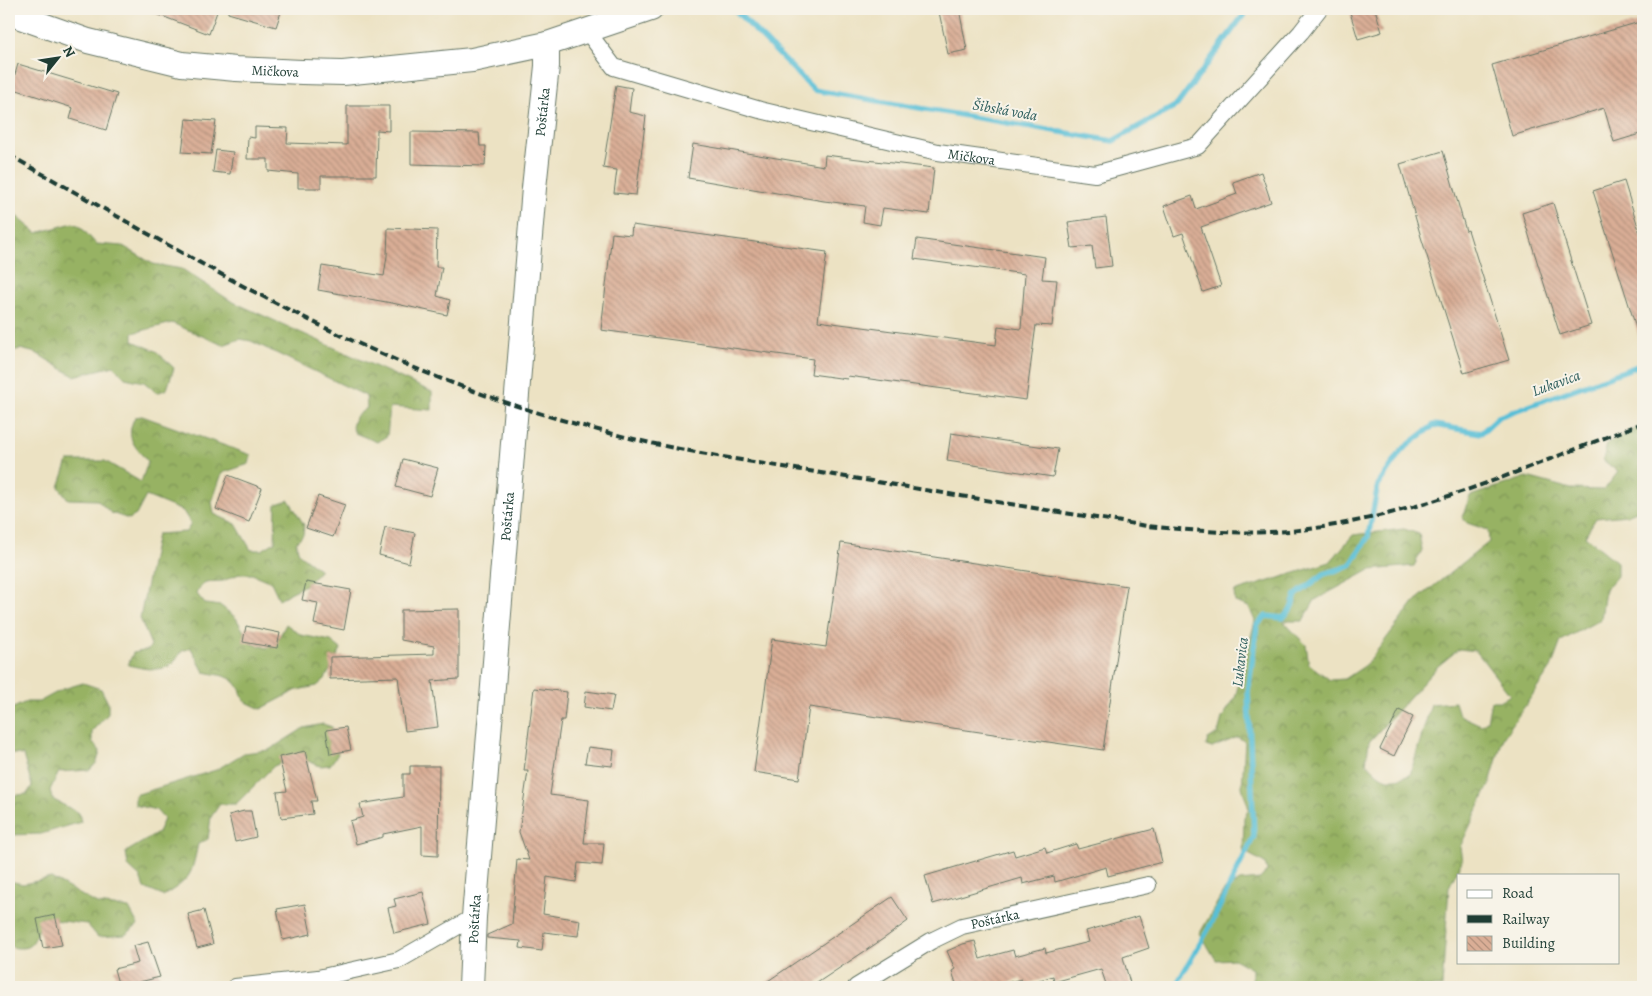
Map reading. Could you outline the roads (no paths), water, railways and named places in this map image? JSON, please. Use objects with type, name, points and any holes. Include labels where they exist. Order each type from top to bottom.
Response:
[{"type":"street","name":"Mičkova","points":[[9,13],[28,22],[107,46],[182,64],[302,72],[360,72],[472,60],[547,44],[652,9]]},
{"type":"street","name":"Mičkova","points":[[587,30],[614,67],[760,110],[938,152],[1094,174],[1198,146],[1301,32],[1319,9]]},
{"type":"street","name":"Poštárka","points":[[471,987],[474,917],[534,188],[547,66],[547,44]]},
{"type":"street","name":"Poštárka","points":[[856,987],[931,941],[962,926],[1148,885]]},
{"type":"street","points":[[235,987],[318,978],[399,960],[474,917]]},
{"type":"waterway","name":"Šibská voda","points":[[734,9],[814,90],[1113,141],[1177,105],[1248,9]]},
{"type":"waterway","name":"Lukavica","points":[[1175,987],[1209,928],[1254,836],[1248,692],[1257,625],[1266,616],[1283,618],[1291,609],[1296,595],[1324,574],[1350,566],[1368,537],[1378,485],[1402,450],[1434,425],[1481,433],[1498,417],[1643,364]]},
{"type":"railway","points":[[9,155],[237,283],[295,313],[413,367],[496,399],[586,427],[655,444],[757,463],[1147,526],[1210,531],[1274,532],[1358,521],[1442,498],[1523,470],[1643,423]]}]
